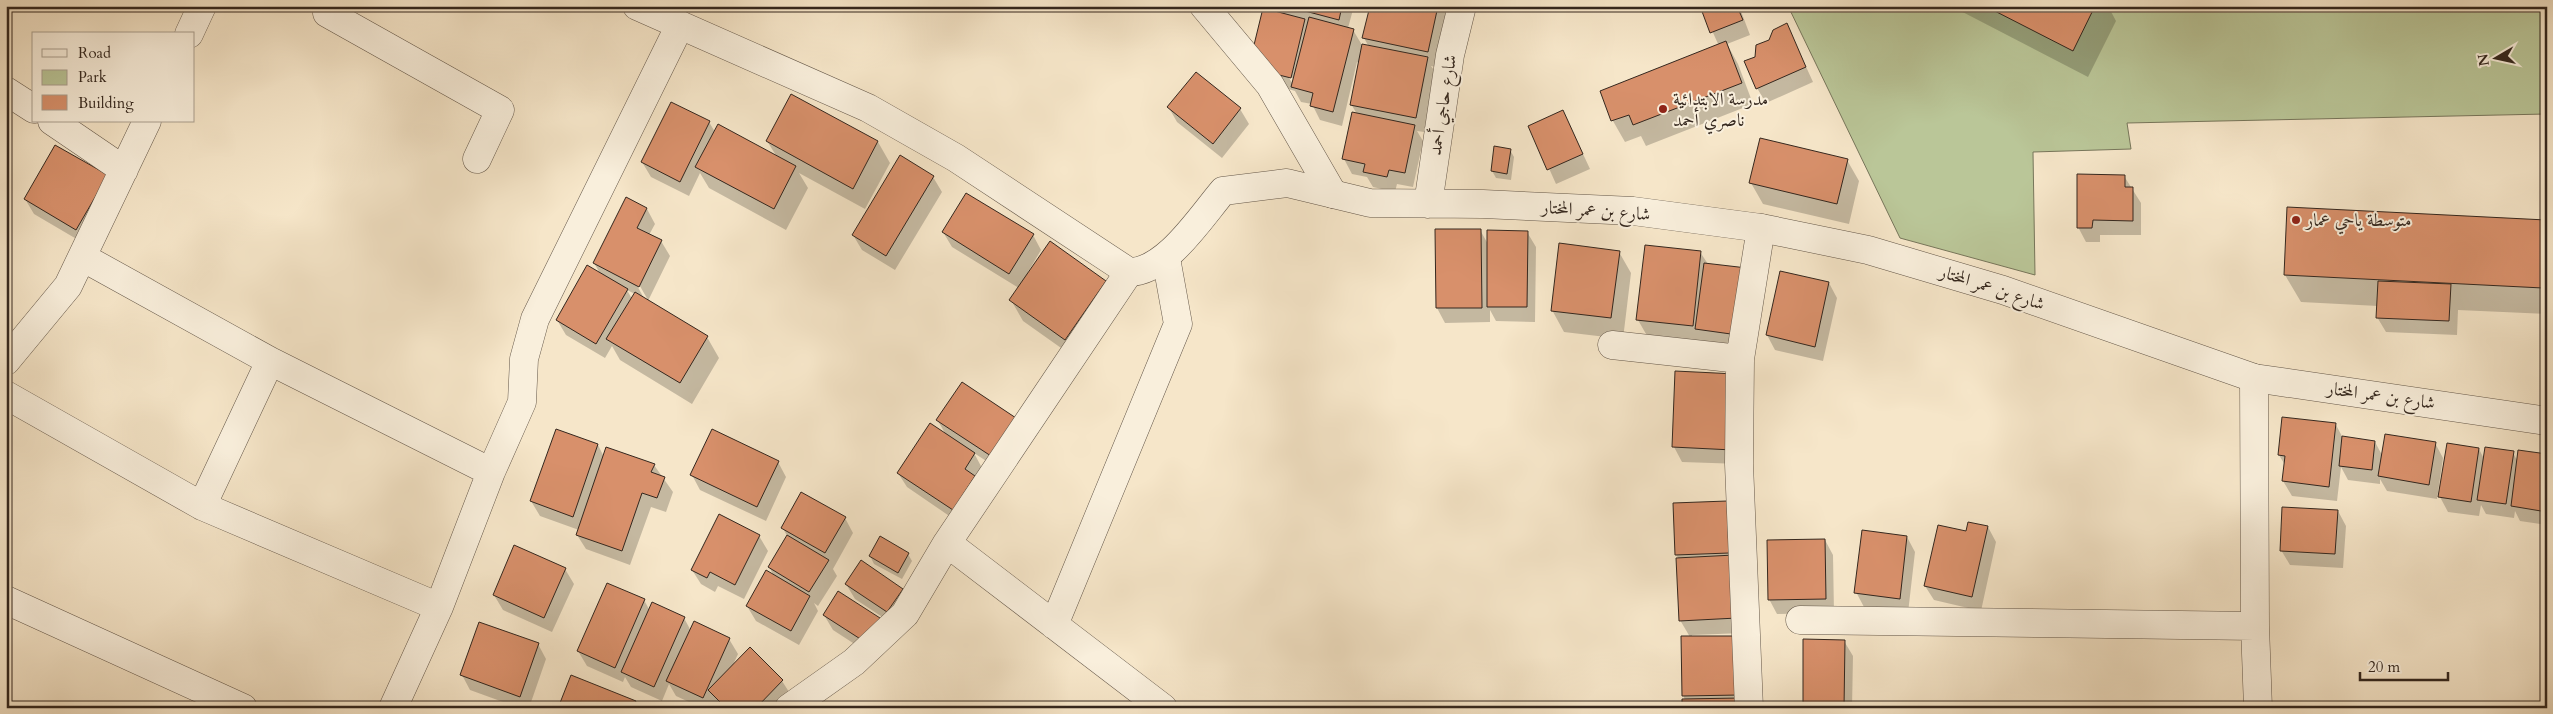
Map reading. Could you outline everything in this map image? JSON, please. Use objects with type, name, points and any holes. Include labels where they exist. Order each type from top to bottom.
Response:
[{"type":"street","points":[[190,32],[202,6]]},
{"type":"street","points":[[330,6],[327,14],[500,110],[477,159]]},
{"type":"street","points":[[638,6],[868,108],[956,158],[1129,272],[1139,272],[1166,258],[1178,324],[1054,625]]},
{"type":"street","points":[[1204,6],[1227,17],[1270,85],[1333,194]]},
{"type":"street","name":"شارع حاجي أحمد","points":[[1428,204],[1450,55],[1462,6]]},
{"type":"street","points":[[393,708],[439,607],[491,472],[522,402],[524,359],[535,319],[680,25]]},
{"type":"street","points":[[6,91],[32,108]]},
{"type":"street","points":[[53,122],[124,170]]},
{"type":"street","points":[[6,361],[68,286],[147,122]]},
{"type":"street","name":"شارع بن عمر المختار","points":[[1166,258],[1223,191],[1287,183],[1370,203],[1484,204],[1632,212],[1761,228],[1868,250],[2003,290],[2254,378],[2547,421]]},
{"type":"street","points":[[1749,708],[1739,464],[1740,359],[1761,228]]},
{"type":"street","points":[[82,257],[270,361],[491,472]]},
{"type":"street","points":[[789,708],[854,662],[905,614],[946,543],[1129,272]]},
{"type":"street","points":[[1612,345],[1740,359]]},
{"type":"street","points":[[202,506],[270,361]]},
{"type":"street","points":[[2254,378],[2254,626],[2258,708]]},
{"type":"street","points":[[6,395],[202,506],[439,607]]},
{"type":"street","points":[[946,543],[1163,708]]},
{"type":"street","points":[[6,600],[243,708]]},
{"type":"street","points":[[1800,620],[2254,626]]},
{"type":"green space","points":[[1788,6],[2547,6],[2547,114],[2127,123],[2131,149],[2033,152],[2035,275],[1900,238]]},
{"type":"building","points":[[1286,6],[1342,6],[1339,20]]},
{"type":"building","points":[[1370,6],[1438,6],[1428,52],[1362,38]]},
{"type":"building","points":[[1700,6],[1737,6],[1743,20],[1710,33]]},
{"type":"building","points":[[1985,6],[2095,6],[2073,51]]},
{"type":"building","points":[[1263,8],[1305,19],[1291,78],[1275,74],[1254,45]]},
{"type":"building","points":[[1309,17],[1354,29],[1333,112],[1310,106],[1313,93],[1291,87]]},
{"type":"building","points":[[1787,23],[1806,67],[1756,89],[1744,61],[1755,57],[1756,45],[1769,40],[1773,30]]},
{"type":"building","points":[[1726,41],[1742,83],[1633,125],[1629,115],[1611,121],[1600,91]]},
{"type":"building","points":[[1362,44],[1428,57],[1416,118],[1350,105]]},
{"type":"building","points":[[1196,72],[1241,108],[1213,144],[1167,107]]},
{"type":"building","points":[[791,94],[878,141],[853,189],[766,141]]},
{"type":"building","points":[[671,102],[710,121],[680,182],[641,162]]},
{"type":"building","points":[[1563,110],[1583,154],[1547,170],[1528,126]]},
{"type":"building","points":[[1352,112],[1415,125],[1405,173],[1389,170],[1387,177],[1363,172],[1365,164],[1342,159]]},
{"type":"building","points":[[718,124],[796,166],[774,209],[695,167]]},
{"type":"building","points":[[1760,138],[1848,159],[1837,204],[1749,183]]},
{"type":"building","points":[[55,145],[108,175],[76,230],[24,199]]},
{"type":"building","points":[[1494,146],[1511,149],[1507,174],[1491,171]]},
{"type":"building","points":[[900,155],[934,176],[886,256],[852,235]]},
{"type":"building","points":[[2077,174],[2125,175],[2125,187],[2133,187],[2133,221],[2093,220],[2092,228],[2077,228]]},
{"type":"building","points":[[966,193],[1034,234],[1009,274],[942,232]]},
{"type":"building","points":[[626,197],[647,208],[637,228],[662,240],[639,287],[593,263]]},
{"type":"building","points":[[2287,207],[2546,220],[2543,288],[2284,275]]},
{"type":"building","points":[[1435,229],[1481,229],[1482,308],[1436,308]]},
{"type":"building","points":[[1487,230],[1528,231],[1527,307],[1487,307]]},
{"type":"building","points":[[1050,241],[1106,281],[1065,340],[1009,300]]},
{"type":"building","points":[[1559,243],[1620,251],[1611,318],[1551,311]]},
{"type":"building","points":[[1645,245],[1701,251],[1693,326],[1636,320]]},
{"type":"building","points":[[1704,263],[1747,268],[1738,335],[1695,329]]},
{"type":"building","points":[[587,265],[628,289],[596,344],[556,320]]},
{"type":"building","points":[[1780,271],[1829,282],[1815,347],[1766,335]]},
{"type":"building","points":[[2378,281],[2451,284],[2449,321],[2376,318]]},
{"type":"building","points":[[635,292],[708,336],[680,383],[606,339]]},
{"type":"building","points":[[1675,371],[1736,374],[1733,450],[1672,447]]},
{"type":"building","points":[[962,382],[1016,418],[991,456],[936,420]]},
{"type":"building","points":[[2282,417],[2336,423],[2329,487],[2282,481],[2285,456],[2278,455]]},
{"type":"building","points":[[930,423],[975,453],[965,469],[975,476],[953,510],[897,473]]},
{"type":"building","points":[[556,429],[598,444],[573,517],[530,501]]},
{"type":"building","points":[[712,429],[779,461],[757,507],[690,475]]},
{"type":"building","points":[[2385,434],[2436,442],[2429,485],[2378,476]]},
{"type":"building","points":[[2342,436],[2375,441],[2372,470],[2339,466]]},
{"type":"building","points":[[2447,443],[2479,448],[2471,502],[2438,497]]},
{"type":"building","points":[[606,447],[655,464],[651,472],[665,477],[657,498],[642,493],[622,551],[576,535]]},
{"type":"building","points":[[2485,447],[2514,451],[2506,504],[2477,500]]},
{"type":"building","points":[[2518,450],[2547,454],[2547,512],[2511,506]]},
{"type":"building","points":[[801,492],[846,517],[825,553],[781,528]]},
{"type":"building","points":[[1727,501],[1729,553],[1675,555],[1673,503]]},
{"type":"building","points":[[2282,507],[2338,510],[2335,554],[2280,551]]},
{"type":"building","points":[[719,514],[760,535],[735,585],[710,572],[707,578],[691,570]]},
{"type":"building","points":[[1968,522],[1988,526],[1972,597],[1924,586],[1938,525],[1966,531]]},
{"type":"building","points":[[1862,530],[1907,536],[1900,599],[1854,593]]},
{"type":"building","points":[[787,535],[829,560],[809,592],[768,567]]},
{"type":"building","points":[[880,536],[909,553],[898,573],[869,556]]},
{"type":"building","points":[[1825,539],[1826,599],[1768,600],[1767,540]]},
{"type":"building","points":[[514,545],[566,568],[544,618],[493,595]]},
{"type":"building","points":[[1734,555],[1737,618],[1679,621],[1676,558]]},
{"type":"building","points":[[861,560],[903,589],[887,612],[845,584]]},
{"type":"building","points":[[766,570],[810,596],[791,631],[746,606]]},
{"type":"building","points":[[607,583],[645,599],[615,668],[577,651]]},
{"type":"building","points":[[838,591],[880,618],[865,642],[823,615]]},
{"type":"building","points":[[652,602],[685,617],[654,687],[621,672]]},
{"type":"building","points":[[694,621],[730,638],[703,698],[666,681]]},
{"type":"building","points":[[479,622],[539,643],[520,697],[460,675]]},
{"type":"building","points":[[1681,636],[1738,636],[1739,695],[1682,696]]},
{"type":"building","points":[[1803,639],[1845,640],[1844,708],[1803,708]]},
{"type":"building","points":[[750,647],[783,680],[756,708],[726,708],[708,690]]},
{"type":"building","points":[[571,675],[636,701],[633,708],[558,708]]},
{"type":"building","points":[[1740,698],[1740,708],[1682,708],[1682,699]]},
{"type":"place","name":"مدرسة الابتدائية ناصري أحمد","points":[[1663,109]]},
{"type":"place","name":"متوسطة ياحي عمار","points":[[2296,220]]}]
